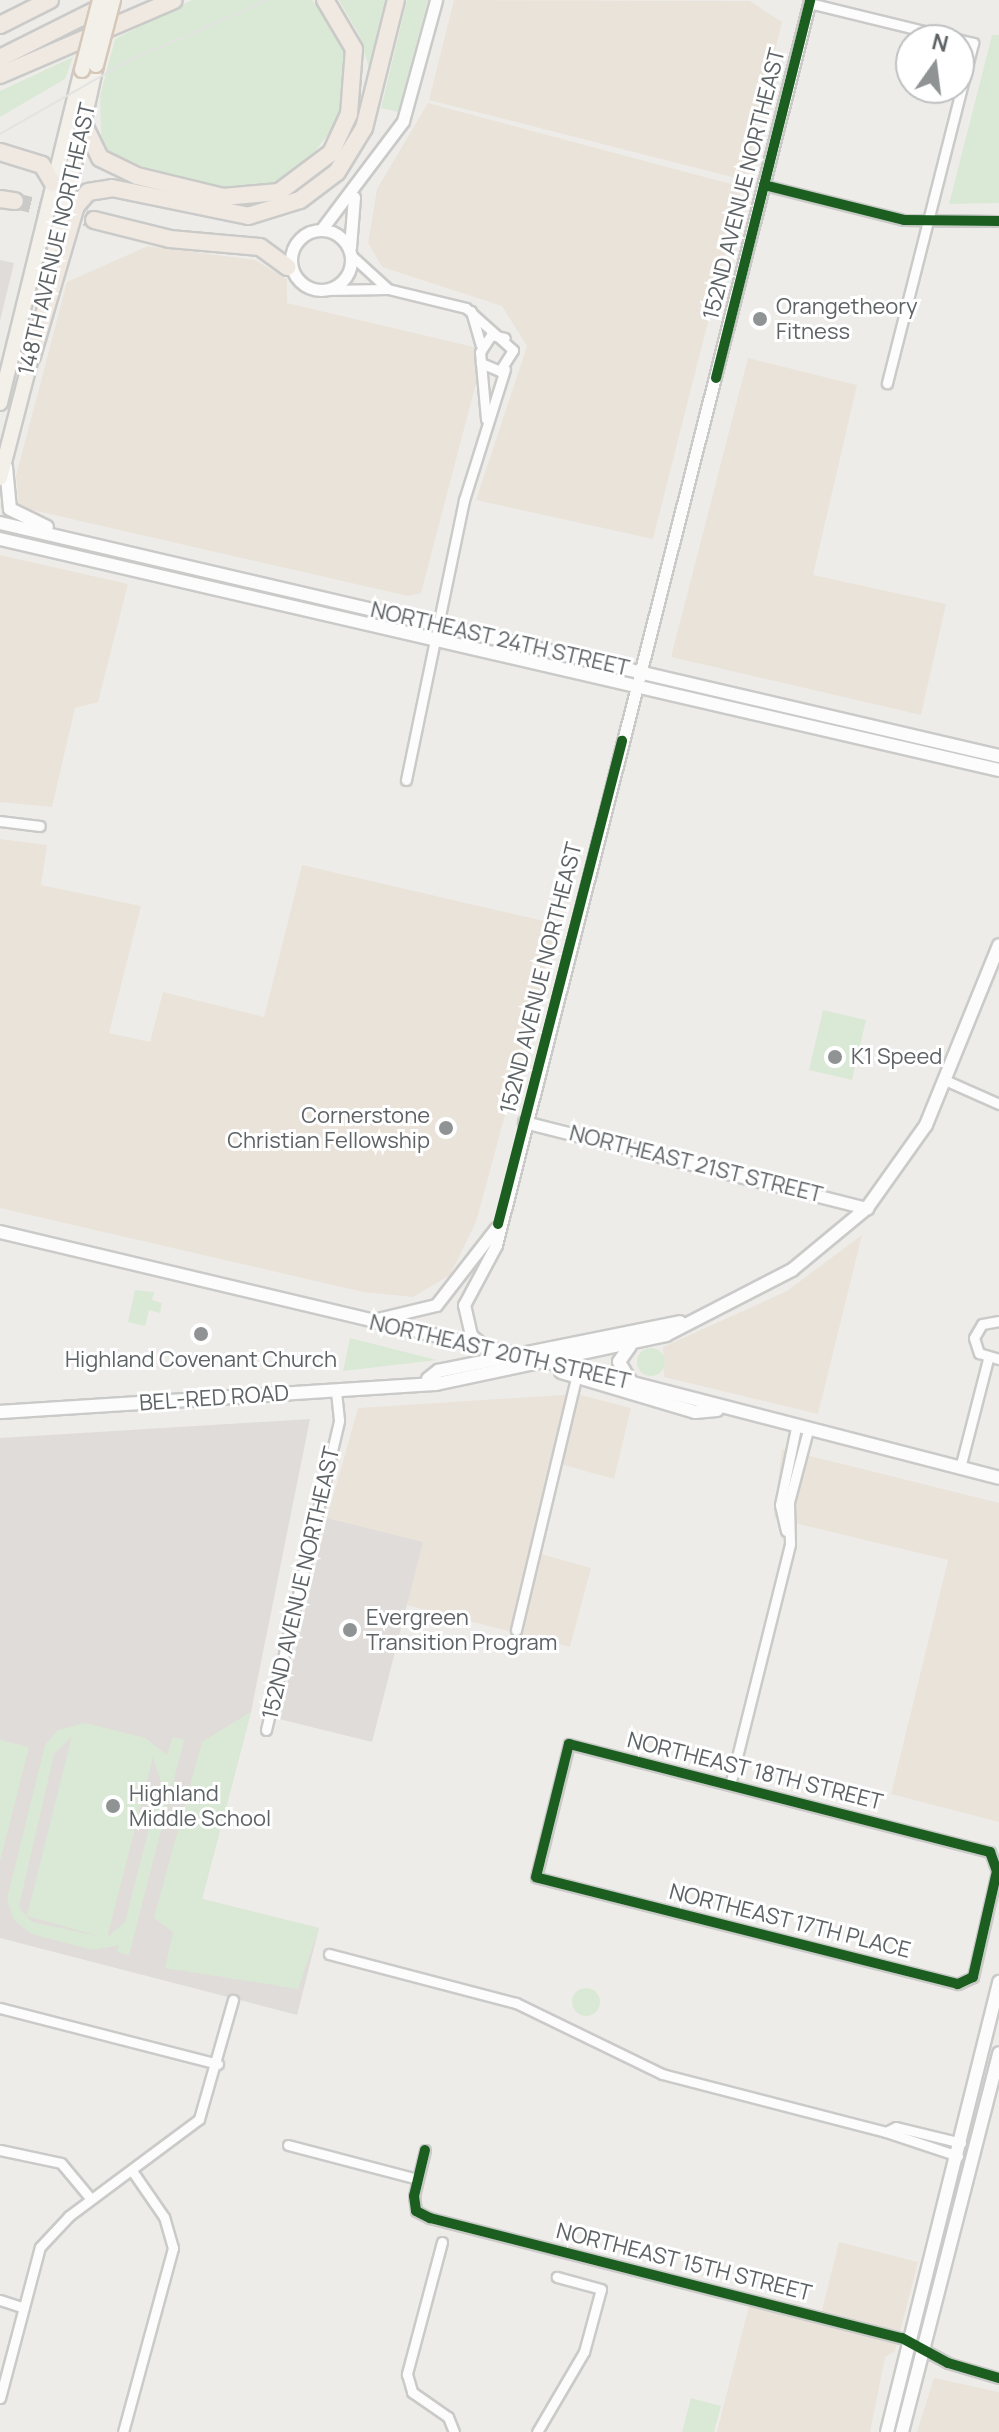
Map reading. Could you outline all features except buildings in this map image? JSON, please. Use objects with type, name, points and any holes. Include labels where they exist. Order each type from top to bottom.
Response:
[{"type":"highway","points":[[0,25],[50,0]]},
{"type":"highway","points":[[0,58],[114,0]]},
{"type":"highway","points":[[0,75],[174,0]]},
{"type":"highway","points":[[83,123],[100,158],[137,176],[223,197],[279,192],[331,153],[349,114],[354,49],[325,0]]},
{"type":"highway","points":[[32,356],[76,206],[88,192],[112,188],[248,216],[300,200],[337,172],[364,128],[396,0]]},
{"type":"highway","points":[[0,152],[42,165],[53,183]]},
{"type":"highway","points":[[94,220],[170,239],[260,247],[288,267]]},
{"type":"main road","name":"148TH AVENUE NORTHEAST","points":[[0,478],[32,356],[83,123],[100,0]]},
{"type":"main road","name":"148TH AVENUE NORTHEAST","points":[[0,403],[53,183],[114,0]]},
{"type":"main road","points":[[6,456],[10,509],[91,544]]},
{"type":"main road","name":"NORTHEAST 24TH STREET","points":[[0,523],[290,590],[436,631]]},
{"type":"main road","name":"NORTHEAST 24TH STREET","points":[[0,539],[280,602],[436,631],[639,678],[798,709],[999,756]]},
{"type":"main road","points":[[280,602],[290,590]]},
{"type":"main road","name":"NORTHEAST 24TH STREET","points":[[639,678],[747,710],[999,770]]},
{"type":"main road","points":[[747,710],[798,709]]},
{"type":"main road","points":[[832,730],[875,727]]},
{"type":"main road","name":"BEL-RED ROAD","points":[[428,1379],[438,1371],[680,1322],[792,1270],[867,1208],[947,1081],[999,945]]},
{"type":"main road","name":"NORTHEAST 20TH STREET","points":[[0,1232],[545,1365],[631,1382],[724,1410],[999,1478]]},
{"type":"main road","name":"BEL-RED ROAD","points":[[0,1412],[336,1390],[545,1365],[666,1335],[680,1322]]},
{"type":"main road","points":[[631,1344],[619,1362],[631,1382]]},
{"type":"main road","points":[[545,1365],[576,1379],[695,1412],[724,1410]]},
{"type":"main road","points":[[887,2432],[933,2258],[999,1982]]},
{"type":"main road","points":[[902,2432],[999,2053]]},
{"type":"main road","points":[[924,2351],[933,2258]]},
{"type":"street","points":[[406,780],[436,631],[486,419],[505,369],[514,355],[505,338],[471,311],[388,289],[325,290],[306,286],[288,267],[303,236],[321,230],[354,194],[403,121],[436,0]]},
{"type":"street","points":[[806,1],[973,43],[887,383]]},
{"type":"street","name":"152ND AVENUE NORTHEAST","points":[[490,1350],[471,1335],[462,1313],[496,1245],[498,1224],[764,185],[806,1]]},
{"type":"street","points":[[764,185],[928,221],[999,221]]},
{"type":"street","points":[[325,290],[349,275],[354,194]]},
{"type":"street","points":[[321,230],[351,252],[388,289]]},
{"type":"street","points":[[471,311],[481,345],[486,419]]},
{"type":"street","points":[[481,345],[491,335],[505,338]]},
{"type":"street","points":[[481,363],[505,369]]},
{"type":"street","points":[[0,821],[40,826]]},
{"type":"street","points":[[947,1081],[999,1104]]},
{"type":"street","name":"NORTHEAST 21ST STREET","points":[[524,1122],[867,1208]]},
{"type":"street","points":[[364,1321],[436,1305],[464,1278],[498,1224]]},
{"type":"street","points":[[960,1468],[994,1359],[974,1338],[982,1324],[999,1321]]},
{"type":"street","points":[[516,1630],[576,1379]]},
{"type":"street","name":"152ND AVENUE NORTHEAST","points":[[266,1730],[339,1420],[336,1390]]},
{"type":"street","points":[[730,1785],[788,1538],[780,1505],[802,1429]]},
{"type":"street","name":"NORTHEAST 18TH STREET","points":[[536,1877],[569,1744],[990,1852],[997,1871],[994,1920]]},
{"type":"street","name":"NORTHEAST 17TH PLACE","points":[[536,1877],[958,1984],[973,1977],[994,1920]]},
{"type":"street","points":[[329,1954],[516,2003],[662,2074],[886,2132],[896,2127],[959,2149]]},
{"type":"street","points":[[0,2398],[47,2236],[91,2199],[133,2172],[199,2119],[218,2064],[233,2000]]},
{"type":"street","points":[[0,2008],[218,2064]]},
{"type":"street","points":[[288,2145],[418,2179]]},
{"type":"street","points":[[0,2150],[61,2163],[91,2199]]},
{"type":"street","name":"NORTHEAST 15TH STREET","points":[[425,2150],[418,2179],[416,2211],[430,2218],[910,2343],[999,2378]]},
{"type":"street","points":[[123,2432],[173,2248],[164,2217],[133,2172]]},
{"type":"street","points":[[442,2242],[407,2374],[412,2392],[448,2417],[454,2432]]},
{"type":"street","points":[[537,2432],[584,2352],[601,2289],[557,2277]]},
{"type":"street","points":[[0,2300],[24,2308]]},
{"type":"shaded area","points":[[454,0],[750,1],[782,22],[744,180],[429,100]]},
{"type":"shaded area","points":[[428,103],[742,187],[653,539],[476,500],[527,346],[502,306],[382,267],[368,243],[377,189]]},
{"type":"shaded area","points":[[148,246],[255,260],[287,279],[287,303],[474,347],[479,372],[421,593],[408,596],[19,507],[16,476],[67,282]]},
{"type":"shaded area","points":[[0,260],[14,263],[0,321]]},
{"type":"shaded area","points":[[748,358],[857,385],[813,575],[946,604],[921,715],[671,657]]},
{"type":"shaded area","points":[[0,555],[128,584],[98,702],[75,708],[52,807],[0,802]]},
{"type":"shaded area","points":[[0,839],[47,845],[41,885],[141,906],[109,1033],[150,1042],[163,992],[264,1017],[302,865],[557,924],[476,1222],[450,1275],[413,1297],[363,1292],[0,1208]]},
{"type":"shaded area","points":[[862,1235],[818,1414],[664,1377],[663,1347],[787,1291]]},
{"type":"shaded area","points":[[577,1394],[631,1408],[614,1479],[560,1464],[537,1553],[591,1568],[570,1647],[407,1605],[422,1542],[327,1518],[358,1408]]},
{"type":"shaded area","name":"Highland Middle School","points":[[310,1419],[251,1712],[202,1899],[319,1928],[297,2015],[0,1938],[0,1438]]},
{"type":"shaded area","points":[[782,1449],[999,1503],[999,1822],[891,1794],[948,1560],[774,1518]]},
{"type":"shaded area","name":"Evergreen Transition Program","points":[[327,1518],[423,1542],[372,1742],[279,1719]]},
{"type":"shaded area","points":[[839,2242],[918,2262],[895,2351],[885,2357],[870,2432],[717,2432],[749,2306],[819,2322]]},
{"type":"shaded area","points":[[934,2378],[999,2392],[999,2432],[917,2432]]},
{"type":"green space","points":[[192,0],[312,0],[341,35],[349,62],[343,115],[303,167],[267,186],[236,190],[176,179],[110,154],[101,136],[100,96],[115,39]]},
{"type":"green space","points":[[339,0],[385,0],[369,68],[359,35]]},
{"type":"green space","points":[[407,0],[428,0],[398,112],[381,108]]},
{"type":"green space","points":[[992,35],[999,35],[999,203],[949,204],[975,104]]},
{"type":"green space","points":[[73,57],[65,79],[0,117],[0,91]]},
{"type":"green space","name":"K1 Speed","points":[[823,1010],[866,1020],[852,1080],[809,1070]]},
{"type":"green space","points":[[135,1290],[154,1292],[152,1300],[162,1303],[160,1313],[149,1310],[145,1326],[128,1322]]},
{"type":"green space","points":[[350,1338],[437,1360],[343,1371]]},
{"type":"green space","points":[[651,1348],[661,1352],[665,1362],[661,1372],[651,1376],[641,1372],[637,1362],[641,1352]]},
{"type":"green space","points":[[251,1712],[202,1899],[319,1928],[298,1989],[165,1968],[173,1932],[154,1918],[202,1742]]},
{"type":"green space","points":[[85,1723],[145,1738],[167,1755],[173,1737],[184,1740],[129,1955],[117,1952],[119,1945],[93,1950],[32,1934],[14,1920],[7,1899],[45,1745],[58,1730]],"holes":[[[72,1736],[27,1916],[106,1938],[32,1922],[23,1913],[19,1906],[54,1754]],[[153,1757],[161,1782],[125,1922],[107,1938]]]},
{"type":"green space","points":[[0,1740],[29,1747],[0,1861]]},
{"type":"green space","points":[[586,1988],[596,1992],[600,2002],[596,2012],[586,2016],[576,2012],[572,2002],[576,1992]]},
{"type":"green space","points":[[691,2398],[721,2406],[714,2432],[682,2432]]},
{"type":"tunnel","points":[[15,201],[94,220]]},
{"type":"tram line","points":[[0,134],[126,62],[268,0]]},
{"type":"cycle path","points":[[716,378],[810,0]]},
{"type":"cycle path","points":[[764,185],[904,220],[999,221]]},
{"type":"cycle path","points":[[498,1224],[622,741]]},
{"type":"cycle path","points":[[569,1744],[990,1852],[997,1871],[973,1977],[958,1984],[536,1877],[569,1744]]},
{"type":"cycle path","points":[[425,2150],[414,2196],[416,2211],[430,2218],[902,2338],[948,2363],[999,2378]]},
{"type":"place","name":"Orangetheory Fitness","points":[[760,319]]},
{"type":"place","name":"K1 Speed","points":[[835,1057]]},
{"type":"place","name":"Cornerstone Christian Fellowship","points":[[446,1128]]},
{"type":"place","name":"Highland Covenant Church","points":[[201,1334]]},
{"type":"place","name":"Evergreen Transition Program","points":[[350,1630]]},
{"type":"place","name":"Highland Middle School","points":[[113,1806]]}]
